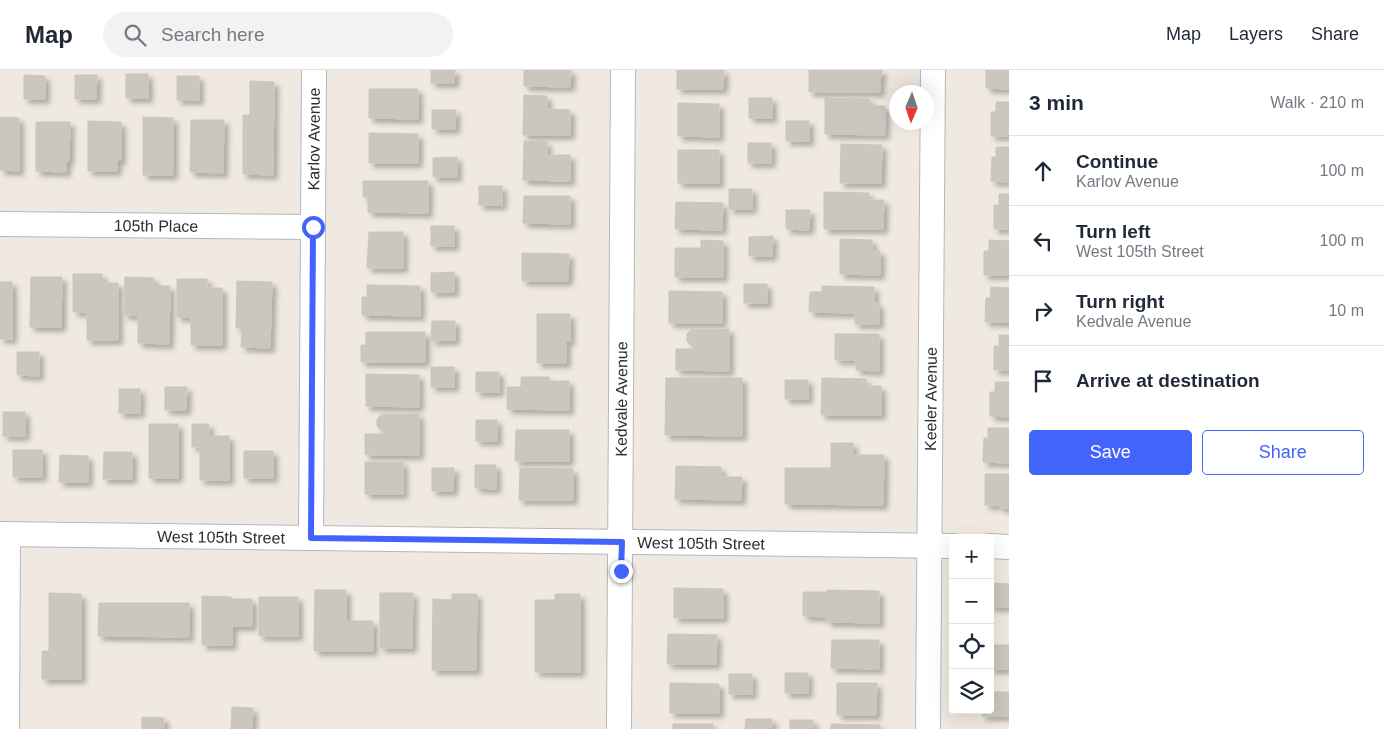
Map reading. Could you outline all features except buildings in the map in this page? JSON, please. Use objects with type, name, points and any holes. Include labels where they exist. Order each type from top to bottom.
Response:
[{"type":"street","name":"Karlov Avenue","points":[[311,538],[314,70]]},
{"type":"street","name":"Kedvale Avenue","points":[[619,729],[622,542],[624,70]]},
{"type":"street","name":"Keeler Avenue","points":[[928,729],[933,70]]},
{"type":"street","name":"105th Place","points":[[0,224],[313,227]]},
{"type":"street","name":"West 105th Street","points":[[4,534],[949,546]]},
{"type":"street","points":[[4,534],[8,729]]},
{"type":"street","points":[[994,546],[1009,547]]},
{"type":"route","points":[[313,227],[311,538],[622,542],[621,571]]}]
